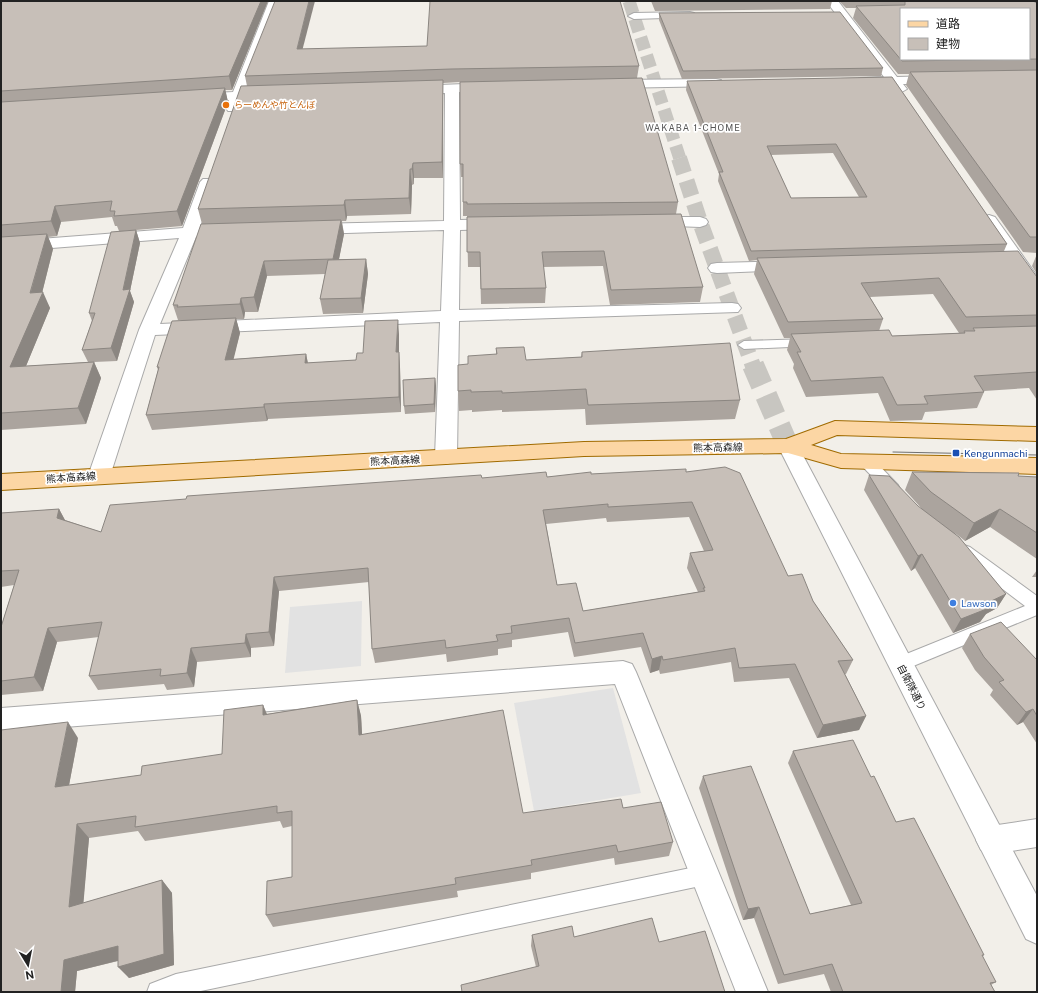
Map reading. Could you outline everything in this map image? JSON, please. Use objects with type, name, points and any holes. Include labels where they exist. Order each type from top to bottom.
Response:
[{"type":"main road","name":"熊本高森線","points":[[788,446],[835,428],[1037,434]]},
{"type":"main road","name":"熊本高森線","points":[[1,482],[584,449],[788,446],[841,461],[1037,466]]},
{"type":"street","points":[[228,124],[275,1]]},
{"type":"street","points":[[832,1],[907,100]]},
{"type":"street","points":[[825,13],[856,13]]},
{"type":"street","points":[[634,16],[698,15]]},
{"type":"street","points":[[855,81],[950,80]]},
{"type":"street","points":[[601,85],[727,83]]},
{"type":"street","points":[[404,90],[507,87]]},
{"type":"street","points":[[446,457],[452,225],[452,88]]},
{"type":"street","points":[[182,99],[277,94]]},
{"type":"street","points":[[99,476],[148,330],[190,232],[213,167]]},
{"type":"street","points":[[980,207],[1009,260],[1037,288]]},
{"type":"street","points":[[638,222],[700,222]]},
{"type":"street","points":[[301,229],[514,224]]},
{"type":"street","points":[[1,247],[190,232],[246,231]]},
{"type":"street","points":[[1009,260],[1037,259]]},
{"type":"street","points":[[717,268],[804,266]]},
{"type":"street","points":[[148,330],[450,316],[732,308]]},
{"type":"street","name":"自衛隊通り","points":[[788,446],[1037,928]]},
{"type":"street","points":[[1,720],[624,672],[752,992]]},
{"type":"street","points":[[991,840],[1037,833]]},
{"type":"lane","points":[[744,344],[823,342]]},
{"type":"lane","points":[[867,462],[902,499]]},
{"type":"lane","points":[[900,664],[1037,607],[955,543]]},
{"type":"lane","points":[[158,992],[176,985],[705,876]]},
{"type":"shaded area","points":[[362,601],[361,666],[285,673],[290,607]]},
{"type":"shaded area","points":[[613,688],[641,793],[534,811],[514,703]]},
{"type":"building","points":[[1,1],[261,1],[229,76],[1,91]]},
{"type":"building","points":[[275,1],[309,1],[297,49],[427,46],[430,1],[620,1],[639,66],[451,69],[245,76]]},
{"type":"building","points":[[905,1],[1033,1],[1037,3],[1037,59],[1030,59],[1030,8],[900,8],[900,59],[856,6],[905,5]]},
{"type":"building","points":[[840,12],[883,68],[683,71],[659,13]]},
{"type":"building","points":[[901,60],[970,60],[902,61]]},
{"type":"building","points":[[1037,70],[1037,237],[1030,237],[910,72]]},
{"type":"building","points":[[892,77],[1007,244],[751,251],[719,172],[723,172],[687,81]],"holes":[[[836,144],[867,197],[791,198],[767,146]]]},
{"type":"building","points":[[642,78],[678,202],[467,204],[467,202],[463,202],[463,164],[460,164],[460,82]]},
{"type":"building","points":[[443,80],[442,162],[413,163],[412,169],[410,169],[409,198],[345,200],[344,205],[198,209],[241,86]]},
{"type":"building","points":[[225,88],[177,211],[114,216],[115,211],[110,211],[112,201],[55,206],[51,221],[1,225],[1,102]]},
{"type":"building","points":[[681,214],[703,287],[611,290],[604,251],[542,252],[546,288],[481,289],[480,252],[467,252],[467,217]]},
{"type":"building","points":[[341,220],[333,259],[264,261],[254,297],[241,298],[240,304],[177,307],[178,305],[173,305],[201,224]]},
{"type":"building","points":[[136,230],[123,290],[130,289],[111,348],[82,350],[95,313],[89,313],[111,232]]},
{"type":"building","points":[[47,234],[30,293],[43,292],[10,367],[94,362],[78,408],[1,413],[1,237]]},
{"type":"building","points":[[1018,251],[1037,277],[1037,315],[966,317],[939,278],[861,283],[883,319],[788,322],[757,258]]},
{"type":"building","points":[[366,259],[361,298],[320,299],[328,260]]},
{"type":"building","points":[[236,318],[225,360],[306,354],[305,363],[356,360],[357,353],[363,353],[365,321],[398,320],[396,352],[399,352],[399,397],[264,404],[264,407],[146,415],[159,367],[157,367],[172,321]]},
{"type":"building","points":[[1037,326],[1037,372],[974,376],[984,392],[924,396],[928,404],[897,405],[883,377],[811,381],[797,352],[801,352],[791,334],[889,330],[892,336],[965,333],[964,331],[975,331],[973,328]]},
{"type":"building","points":[[730,343],[740,400],[588,405],[586,389],[502,393],[502,391],[458,391],[458,365],[468,364],[468,356],[497,354],[496,348],[524,347],[526,360],[582,357],[582,352]]},
{"type":"building","points":[[435,378],[434,404],[404,406],[403,380]]},
{"type":"building","points":[[725,467],[740,473],[788,576],[802,574],[813,601],[853,660],[838,661],[866,716],[823,725],[795,664],[739,668],[735,648],[663,660],[662,656],[652,659],[643,633],[575,643],[569,618],[511,626],[512,633],[496,635],[498,641],[446,648],[445,640],[372,649],[368,568],[274,577],[269,632],[246,634],[245,643],[191,648],[187,673],[160,676],[161,669],[89,676],[102,622],[48,628],[34,677],[1,681],[1,627],[19,570],[1,571],[1,513],[59,509],[57,518],[101,532],[110,505],[186,499],[187,496],[481,475],[482,478],[546,472],[547,477],[591,472],[591,474],[686,469],[686,472]],"holes":[[[692,502],[713,550],[690,553],[705,591],[583,611],[576,583],[557,585],[543,510],[608,504],[608,507]]]},
{"type":"building","points":[[912,472],[1019,473],[1018,476],[1037,477],[1037,533],[1000,509],[974,523],[931,492]]},
{"type":"building","points":[[869,475],[889,476],[918,506],[959,537],[1006,594],[985,604],[989,608],[961,619],[922,554],[918,556]]},
{"type":"building","points":[[1001,622],[1037,660],[1037,716],[1033,709],[1026,712],[999,682],[1004,680],[984,657],[970,634]]},
{"type":"building","points":[[357,700],[359,735],[503,710],[523,813],[621,799],[623,808],[661,802],[673,842],[618,852],[616,845],[531,860],[532,865],[455,878],[456,884],[266,915],[267,881],[292,877],[292,811],[277,813],[277,806],[135,827],[136,816],[77,824],[69,907],[162,880],[164,954],[118,967],[118,946],[64,960],[61,992],[1,992],[1,730],[68,722],[55,787],[141,775],[142,766],[222,754],[224,710],[263,705],[263,715]]},
{"type":"building","points":[[853,740],[871,777],[874,776],[896,822],[914,818],[984,955],[982,955],[996,982],[990,983],[995,992],[843,992],[832,964],[784,975],[759,907],[748,909],[703,776],[751,766],[810,914],[862,903],[793,751]]},
{"type":"building","points":[[652,918],[659,942],[705,931],[725,992],[462,992],[461,985],[539,966],[532,935],[572,926],[574,937]]},
{"type":"tunnel","points":[[629,1],[680,159]]},
{"type":"tunnel","points":[[679,158],[700,222],[753,366]]},
{"type":"tunnel","points":[[753,365],[788,446]]},
{"type":"tram line","points":[[893,452],[1037,455]]},
{"type":"place","name":"らーめんや竹とんぼ","points":[[226,105]]},
{"type":"place","name":"Kengunmachi","points":[[956,453]]},
{"type":"place","name":"Lawson","points":[[953,603]]},
{"type":"district","name":"WAKABA 1-CHOME","points":[[693,128]]}]
